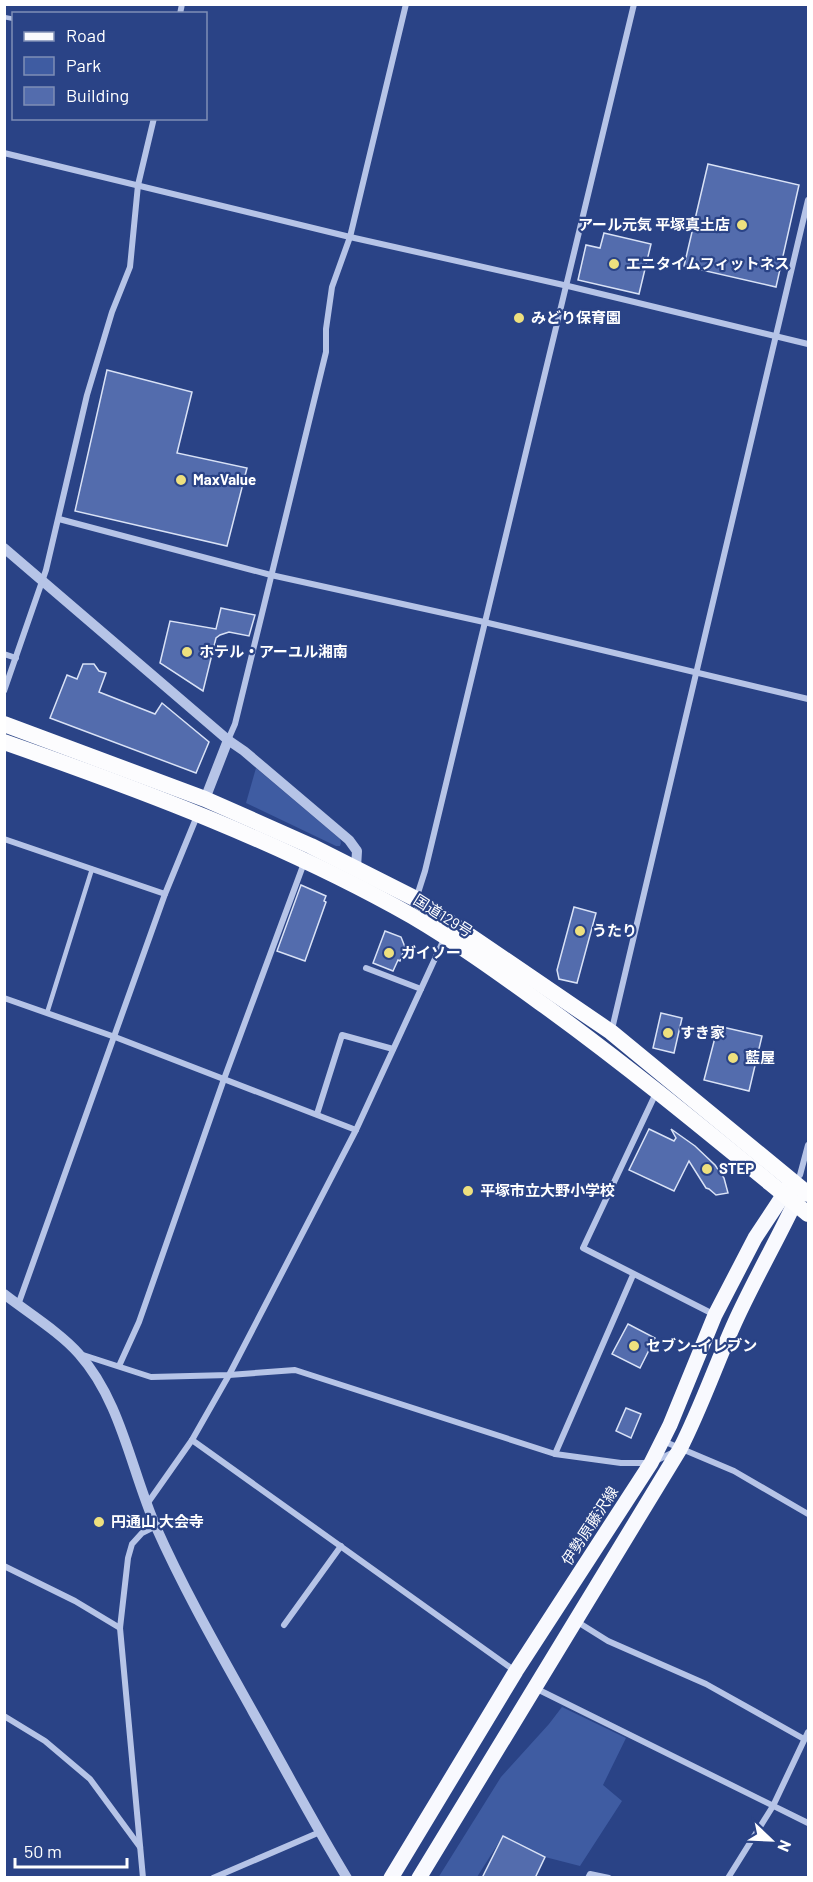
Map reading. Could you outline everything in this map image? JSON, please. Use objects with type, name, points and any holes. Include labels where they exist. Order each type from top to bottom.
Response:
[{"type":"highway","name":"国道129号","points":[[4,724],[202,806],[304,862],[356,886],[414,918],[448,930],[611,1032],[661,1084]]},
{"type":"highway","name":"国道129号","points":[[4,742],[202,806],[311,846],[416,899],[448,930],[501,974],[602,1048],[661,1084],[797,1189],[808,1214]]},
{"type":"main road","name":"伊勢原藤沢線","points":[[391,1878],[516,1671],[651,1463],[715,1315],[755,1238],[797,1189]]},
{"type":"main road","points":[[418,1878],[680,1449],[797,1189]]},
{"type":"street","points":[[18,1305],[165,894],[228,741],[240,705],[326,352],[326,329],[332,287],[350,237],[406,4]]},
{"type":"street","points":[[416,899],[425,872],[484,622],[568,286],[634,4]]},
{"type":"street","points":[[4,691],[43,581],[87,395],[112,312],[130,267],[138,184],[154,120]]},
{"type":"street","points":[[4,153],[808,344]]},
{"type":"street","points":[[611,1032],[808,200]]},
{"type":"street","points":[[59,519],[271,574],[808,699]]},
{"type":"street","points":[[4,548],[228,741],[244,751],[349,840],[357,851],[356,868]]},
{"type":"street","points":[[4,654],[16,658]]},
{"type":"street","points":[[4,839],[165,894]]},
{"type":"street","points":[[119,1366],[139,1322],[224,1079],[311,846]]},
{"type":"street","points":[[147,1504],[192,1440],[229,1375],[356,1130],[448,930]]},
{"type":"street","points":[[366,968],[421,989]]},
{"type":"street","points":[[4,998],[115,1037],[356,1130]]},
{"type":"street","points":[[317,1114],[342,1035],[393,1049]]},
{"type":"street","points":[[661,1084],[583,1248],[715,1315]]},
{"type":"street","points":[[797,1189],[808,1144]]},
{"type":"street","points":[[555,1454],[633,1275]]},
{"type":"street","points":[[4,1294],[80,1354],[98,1380],[110,1403],[156,1526],[214,1641],[347,1878]]},
{"type":"street","points":[[80,1354],[151,1377],[295,1370],[555,1454],[621,1463],[651,1463],[680,1449]]},
{"type":"street","points":[[192,1440],[516,1671]]},
{"type":"street","points":[[662,1441],[734,1471],[808,1514]]},
{"type":"street","points":[[143,1878],[120,1628],[128,1558],[132,1544],[142,1533],[156,1526]]},
{"type":"street","points":[[285,1625],[341,1546]]},
{"type":"street","points":[[4,1566],[75,1601],[120,1628]]},
{"type":"street","points":[[576,1621],[608,1641],[706,1684],[804,1739]]},
{"type":"street","points":[[535,1688],[808,1823]]},
{"type":"street","points":[[4,1716],[45,1741],[90,1779],[141,1849]]},
{"type":"street","points":[[728,1878],[773,1806],[808,1732]]},
{"type":"street","points":[[213,1878],[320,1832]]},
{"type":"street","points":[[588,1878],[590,1874],[609,1878]]},
{"type":"lane","points":[[47,1013],[92,869]]},
{"type":"green space","points":[[256,768],[340,839],[340,846],[246,803]]},
{"type":"green space","points":[[562,1707],[626,1738],[603,1785],[622,1801],[580,1866],[545,1857],[503,1836],[477,1877],[438,1878],[501,1777]]},
{"type":"building","name":"アール元気 平塚真土店","points":[[708,164],[799,185],[776,287],[684,266]]},
{"type":"building","name":"エニタイムフィットネス","points":[[604,233],[651,244],[639,294],[578,280],[586,245],[600,248]]},
{"type":"building","points":[[107,370],[192,392],[177,453],[247,468],[227,546],[75,511]]},
{"type":"building","name":"ホテル・アーユル湘南","points":[[221,608],[255,615],[249,636],[229,632],[216,638],[203,691],[160,663],[170,621],[216,629]]},
{"type":"building","points":[[83,664],[94,664],[99,671],[106,673],[99,692],[155,714],[162,703],[209,742],[196,773],[50,718],[67,675],[77,679]]},
{"type":"building","points":[[301,885],[326,896],[324,901],[326,902],[305,961],[277,951]]},
{"type":"building","points":[[574,907],[596,913],[577,983],[559,979],[557,970]]},
{"type":"building","name":"ガイソー","points":[[385,931],[401,937],[405,947],[393,971],[373,963]]},
{"type":"building","name":"すき家","points":[[661,1013],[682,1018],[674,1053],[653,1048]]},
{"type":"building","name":"藍屋","points":[[718,1026],[762,1036],[749,1091],[704,1080]]},
{"type":"building","points":[[649,1129],[674,1141],[676,1138],[671,1129],[695,1146],[715,1165],[724,1178],[728,1193],[716,1195],[706,1188],[689,1161],[674,1191],[629,1170]]},
{"type":"building","name":"セブン-イレブン","points":[[628,1324],[655,1338],[640,1368],[612,1354]]},
{"type":"building","points":[[626,1408],[641,1414],[631,1438],[616,1431]]},
{"type":"building","points":[[503,1836],[545,1857],[535,1878],[482,1878]]},
{"type":"place","name":"アール元気 平塚真土店","points":[[742,225]]},
{"type":"place","name":"エニタイムフィットネス","points":[[614,264]]},
{"type":"place","name":"みどり保育園","points":[[519,318]]},
{"type":"place","name":"MaxValue","points":[[181,480]]},
{"type":"place","name":"ホテル・アーユル湘南","points":[[187,652]]},
{"type":"place","name":"うたり","points":[[580,931]]},
{"type":"place","name":"ガイソー","points":[[389,953]]},
{"type":"place","name":"すき家","points":[[668,1033]]},
{"type":"place","name":"藍屋","points":[[733,1058]]},
{"type":"place","name":"STEP","points":[[707,1169]]},
{"type":"place","name":"平塚市立大野小学校","points":[[468,1191]]},
{"type":"place","name":"セブン-イレブン","points":[[634,1346]]},
{"type":"place","name":"円通山 大会寺","points":[[99,1522]]}]
